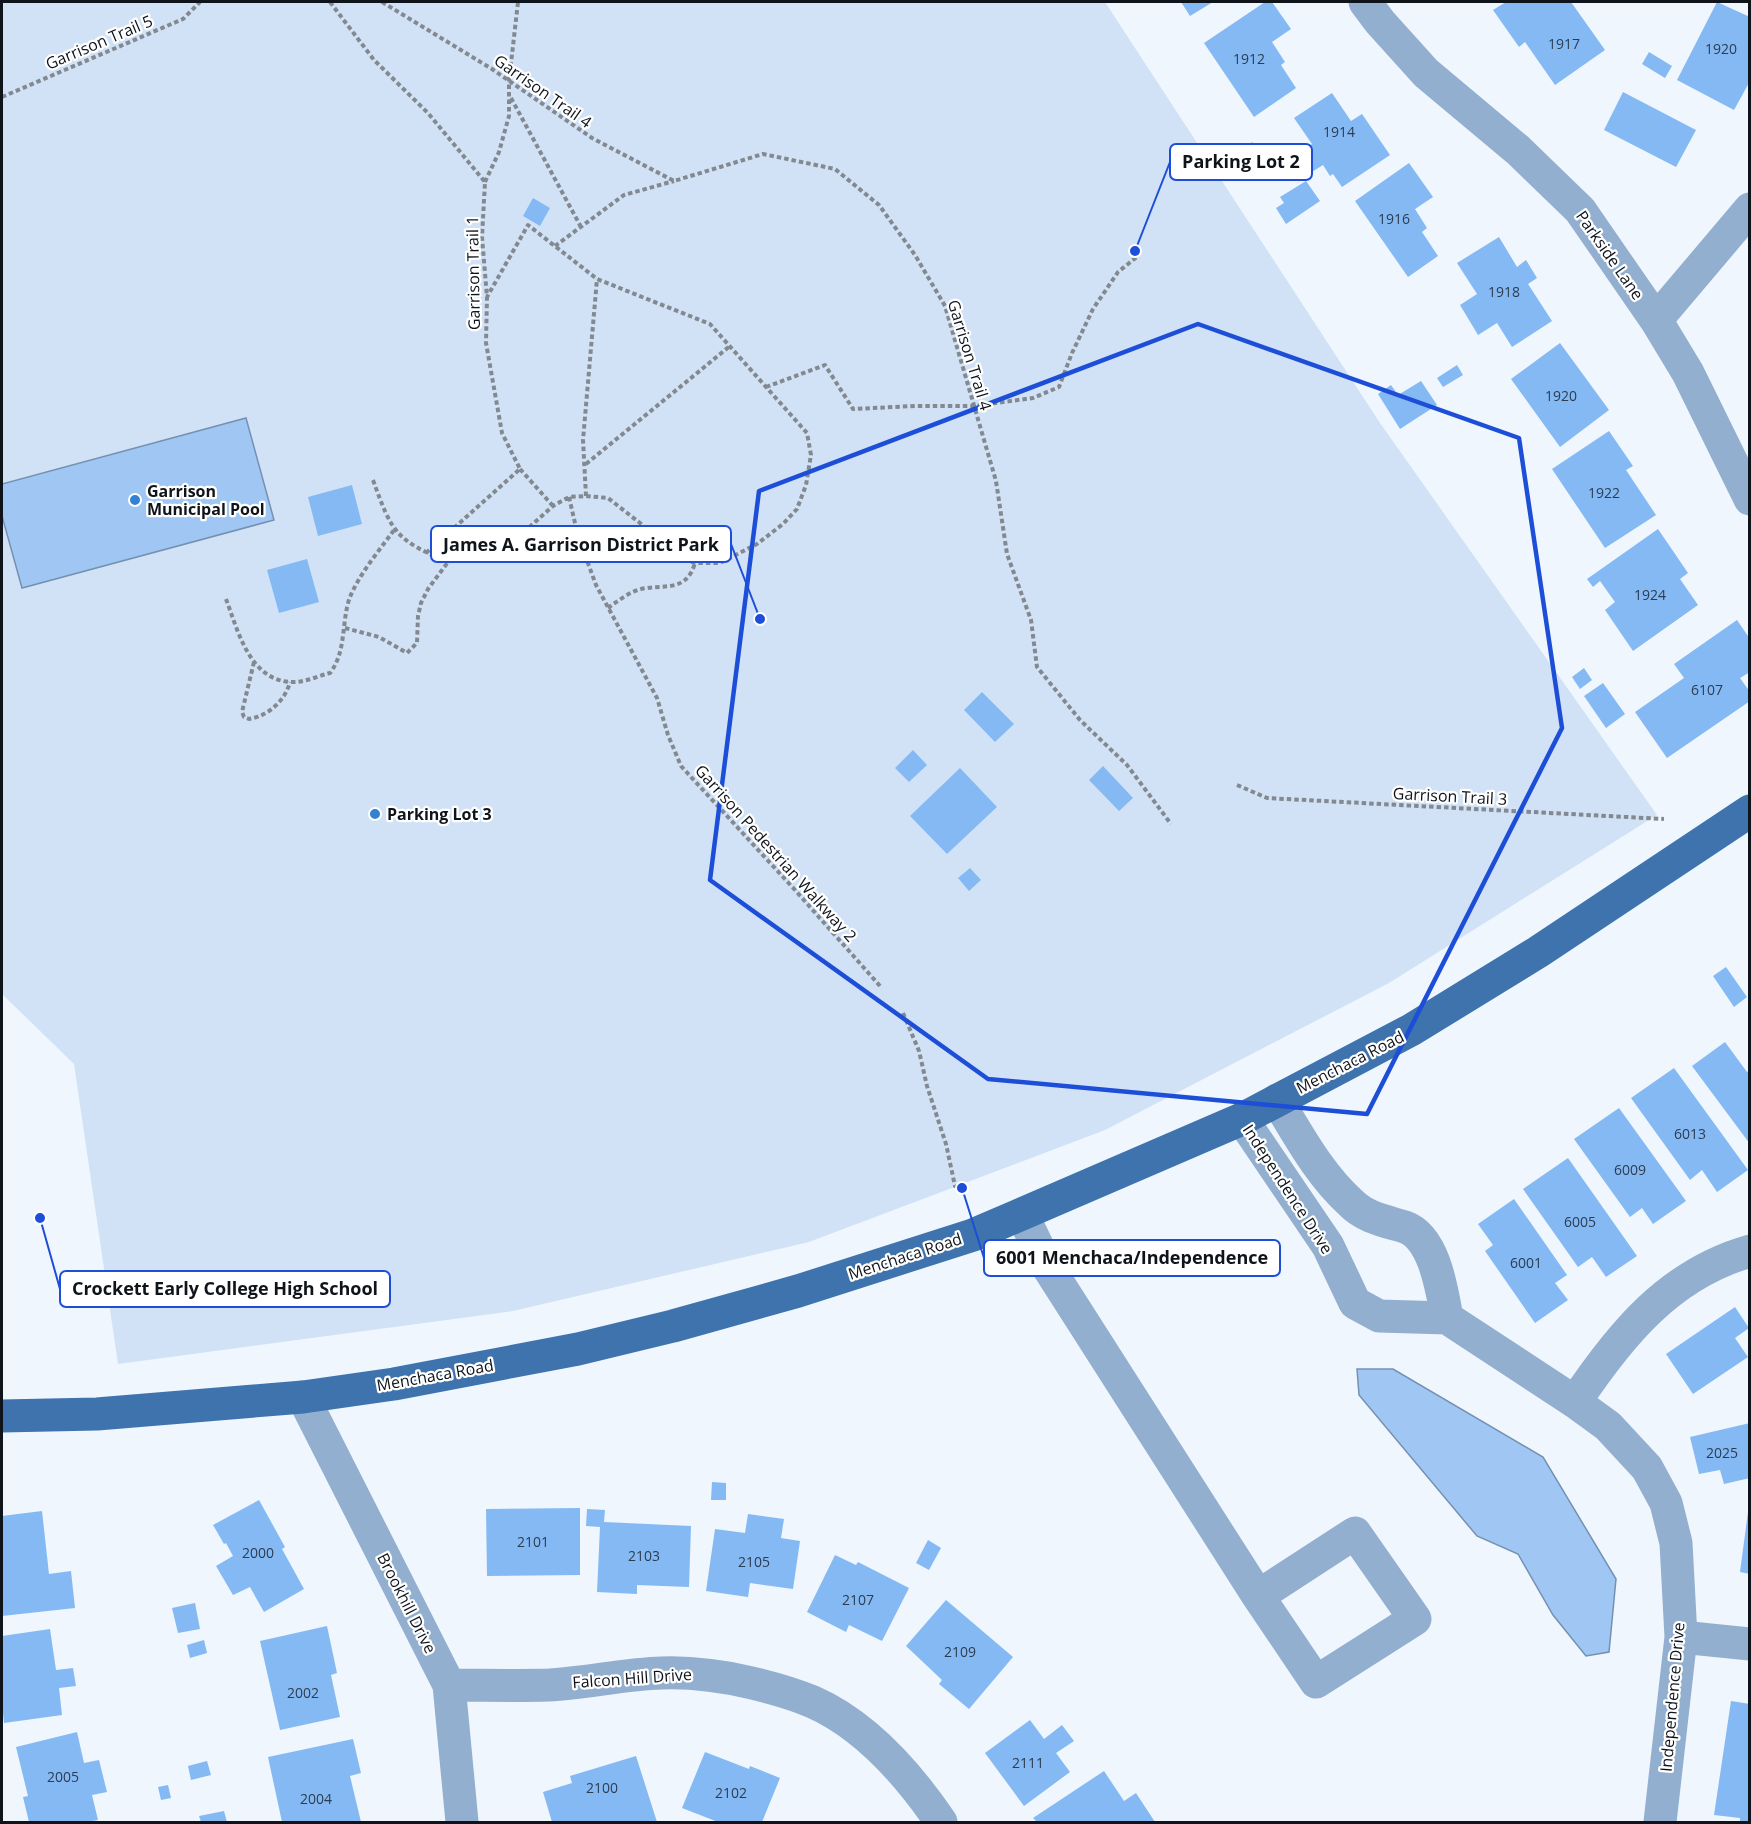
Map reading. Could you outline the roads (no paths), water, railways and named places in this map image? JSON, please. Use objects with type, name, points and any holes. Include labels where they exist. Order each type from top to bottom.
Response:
[{"type":"main road","name":"Menchaca Road","points":[[2,1416],[97,1414],[303,1397],[394,1384],[578,1349],[673,1326],[798,1291],[963,1238],[1242,1119],[1411,1030],[1538,952],[1749,811]]},
{"type":"street","name":"Parkside Lane","points":[[1365,2],[1426,73],[1518,150],[1580,210],[1656,320],[1688,373],[1749,499]]},
{"type":"street","points":[[1656,320],[1749,209]]},
{"type":"street","points":[[1277,1100],[1320,1170],[1352,1204],[1370,1217],[1415,1232],[1428,1250],[1439,1276],[1447,1318]]},
{"type":"street","name":"Independence Drive","points":[[1242,1119],[1328,1246],[1355,1303],[1379,1316],[1447,1318],[1608,1426],[1647,1468],[1666,1503],[1676,1543],[1681,1637],[1660,1822]]},
{"type":"street","points":[[1022,1214],[1046,1264],[1258,1596],[1316,1682],[1415,1619],[1355,1533],[1258,1596]]},
{"type":"street","points":[[1575,1402],[1626,1331],[1656,1303],[1687,1279],[1749,1251]]},
{"type":"street","name":"Brookhill Drive","points":[[303,1397],[448,1685],[462,1822]]},
{"type":"street","points":[[1681,1637],[1749,1644]]},
{"type":"street","name":"Falcon Hill Drive","points":[[448,1685],[550,1684],[661,1673],[697,1673],[729,1677],[776,1689],[813,1702],[845,1721],[874,1744],[908,1778],[941,1822]]},
{"type":"water","name":"Garrison Municipal Pool","points":[[246,418],[274,520],[22,588],[2,516],[2,484]]},
{"type":"water","points":[[1357,1369],[1393,1369],[1543,1457],[1616,1579],[1609,1652],[1586,1656],[1553,1615],[1518,1554],[1477,1536],[1359,1395]]},
{"type":"place","name":"Parking Lot 2","points":[[1135,251]]},
{"type":"place","name":"Garrison Municipal Pool","points":[[135,500]]},
{"type":"place","name":"James A. Garrison District Park","points":[[760,619]]},
{"type":"place","name":"Parking Lot 3","points":[[375,814]]},
{"type":"place","name":"6001 Menchaca/Independence","points":[[962,1188]]},
{"type":"place","name":"Crockett Early College High School","points":[[40,1218]]}]
